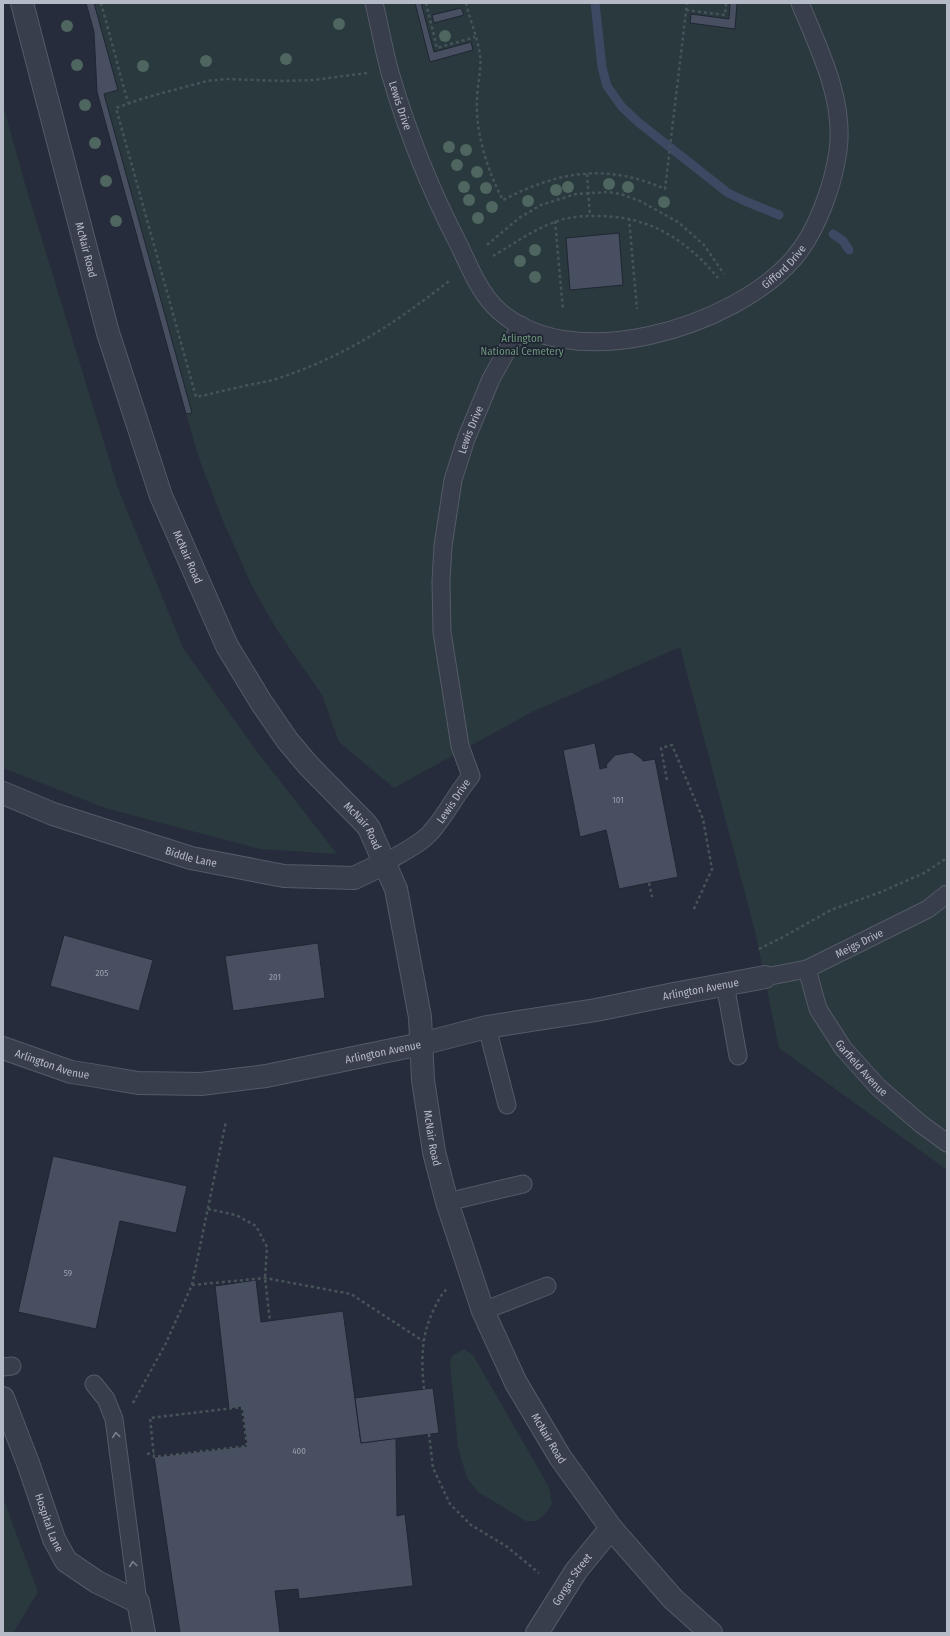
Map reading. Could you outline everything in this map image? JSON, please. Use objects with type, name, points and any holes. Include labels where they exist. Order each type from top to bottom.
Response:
[{"type":"street","name":"McNair Road","points":[[22,3],[108,333],[161,496],[227,646],[286,740],[308,765],[365,823],[396,889],[420,1016],[423,1080],[434,1152],[447,1202],[483,1312],[516,1383],[560,1457],[611,1528],[673,1600],[711,1633]]},
{"type":"street","name":"Biddle Lane","points":[[3,793],[53,814],[191,858],[284,876],[354,878],[385,863]]},
{"type":"street","name":"Arlington Avenue","points":[[3,1048],[71,1072],[91,1076],[138,1084],[200,1084],[266,1076],[421,1044],[487,1028],[596,1010],[764,977]]},
{"type":"street","name":"Hospital Lane","points":[[3,1398],[35,1463],[54,1540],[66,1561],[96,1582],[138,1602]]},
{"type":"street","name":"Gorgas Street","points":[[537,1633],[576,1571],[611,1528]]},
{"type":"street","points":[[138,1602],[144,1633]]},
{"type":"lane","name":"Lewis Drive","points":[[374,3],[389,69],[400,105],[414,146],[449,226],[482,291],[501,312],[521,325],[488,386],[466,439],[454,480],[443,540],[441,581],[442,632],[460,746],[471,776],[458,792],[431,832],[423,840],[385,863]]},
{"type":"lane","name":"Gifford Drive","points":[[521,325],[548,336],[577,342],[600,342],[641,338],[664,333],[697,321],[739,302],[769,281],[788,265],[798,253],[812,231],[829,190],[839,149],[836,108],[827,69],[800,3]]},
{"type":"lane","name":"Meigs Drive","points":[[764,977],[807,969],[928,909],[947,894]]},
{"type":"lane","name":"Garfield Avenue","points":[[807,969],[818,1009],[843,1048],[878,1087],[921,1124],[947,1143]]},
{"type":"lane","points":[[724,984],[738,1056]]},
{"type":"lane","points":[[487,1028],[507,1105]]},
{"type":"lane","points":[[447,1202],[523,1184]]},
{"type":"lane","points":[[483,1312],[547,1286]]},
{"type":"lane","points":[[94,1384],[106,1399],[114,1420],[138,1602]]},
{"type":"path","points":[[101,3],[128,103]]},
{"type":"path","points":[[426,3],[436,48],[475,37]]},
{"type":"path","points":[[466,3],[480,53],[476,102],[482,144],[496,188],[503,200],[538,184],[565,177],[587,174],[618,174],[645,180],[665,189],[687,3]]},
{"type":"path","points":[[686,10],[725,15],[726,4]]},
{"type":"path","points":[[369,72],[313,80],[282,81],[226,79],[207,81],[128,103],[116,108],[196,398],[268,381],[326,360],[352,348],[390,326],[453,278]]},
{"type":"path","points":[[587,174],[590,216]]},
{"type":"path","points":[[487,245],[513,223],[534,208],[566,197],[588,193],[603,192],[621,194],[646,204],[671,218],[690,232],[704,245],[724,274]]},
{"type":"path","points":[[493,256],[533,231],[555,221],[590,216],[620,216],[654,226],[677,239],[691,250],[718,278]]},
{"type":"path","points":[[628,218],[637,309]]},
{"type":"path","points":[[555,221],[563,310]]},
{"type":"path","points":[[667,780],[661,748],[672,745],[703,819],[712,869],[693,911]]},
{"type":"path","points":[[759,949],[831,910],[881,892],[924,873],[947,858]]},
{"type":"path","points":[[649,883],[652,897]]},
{"type":"path","points":[[114,1420],[135,1401],[165,1345],[192,1285],[226,1121]]},
{"type":"path","points":[[208,1209],[236,1215],[256,1226],[267,1247],[265,1278],[270,1321]]},
{"type":"path","points":[[192,1285],[265,1278],[351,1294],[423,1341]]},
{"type":"path","points":[[424,1389],[422,1364],[423,1341],[427,1323],[441,1294],[450,1287]]},
{"type":"path","points":[[147,1454],[154,1454],[154,1457],[247,1446],[242,1408],[150,1418],[154,1454]]},
{"type":"path","points":[[429,1434],[433,1468],[450,1504],[471,1525],[506,1546],[539,1573]]},
{"type":"green space","name":"Arlington National Cemetery","points":[[86,3],[947,3],[947,1170],[779,1048],[755,931],[680,647],[532,712],[394,788],[339,742],[322,695],[277,630],[252,586],[223,521],[200,461],[97,92],[94,32]]},
{"type":"green space","points":[[3,105],[28,194],[118,488],[183,648],[255,749],[337,854],[260,849],[105,808],[3,768]]},
{"type":"green space","points":[[464,1349],[473,1355],[549,1487],[552,1504],[545,1514],[537,1521],[526,1521],[478,1492],[467,1478],[458,1448],[450,1363],[452,1356]]},
{"type":"green space","points":[[3,1498],[38,1592],[13,1633],[3,1633]]},
{"type":"building","points":[[86,3],[94,3],[118,90],[104,94],[192,413],[186,414],[97,92],[94,32]]},
{"type":"building","points":[[415,3],[421,3],[434,52],[471,42],[473,50],[430,62]]},
{"type":"building","points":[[730,3],[737,3],[735,29],[690,23],[691,14],[729,19]]},
{"type":"building","points":[[461,8],[464,15],[434,23],[432,15]]},
{"type":"building","points":[[619,233],[623,285],[570,290],[566,238]]},
{"type":"building","points":[[595,743],[600,769],[607,767],[606,765],[615,755],[632,752],[643,761],[655,759],[678,877],[619,889],[606,830],[580,837],[563,750]]},
{"type":"building","points":[[64,935],[153,960],[139,1011],[50,986]]},
{"type":"building","points":[[318,943],[325,998],[233,1011],[225,956]]},
{"type":"building","points":[[53,1156],[187,1186],[176,1233],[120,1221],[96,1329],[18,1312]]},
{"type":"building","points":[[256,1280],[261,1322],[343,1311],[361,1443],[396,1438],[397,1516],[405,1514],[413,1586],[299,1599],[298,1589],[275,1591],[280,1633],[180,1633],[154,1457],[247,1446],[242,1407],[229,1409],[215,1286]]},
{"type":"building","points":[[433,1388],[439,1433],[361,1443],[355,1398]]},
{"type":"waterway","points":[[595,3],[602,67],[607,86],[622,107],[638,122],[728,193],[779,215]]},
{"type":"waterway","points":[[833,234],[843,241],[849,250]]}]
